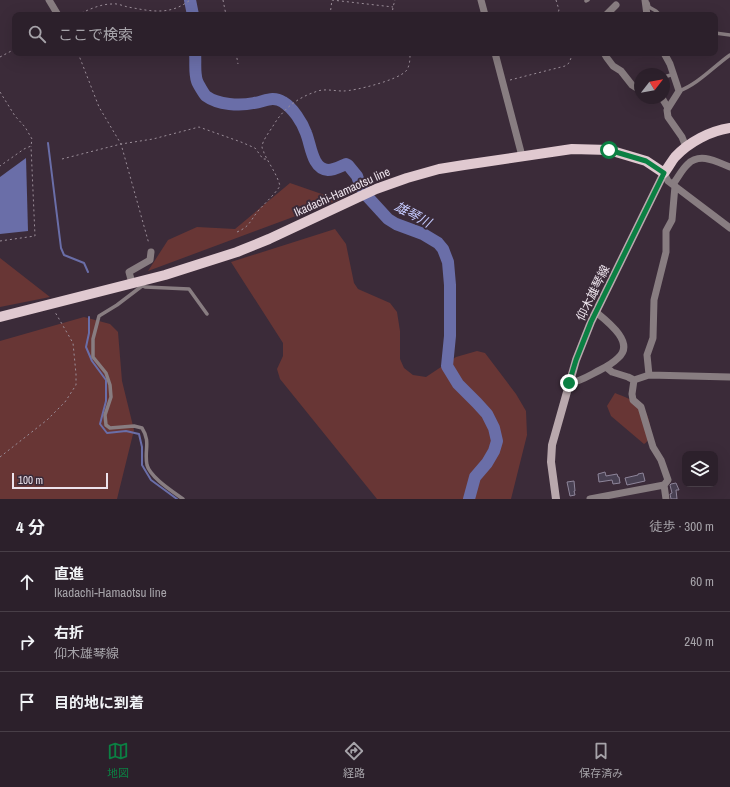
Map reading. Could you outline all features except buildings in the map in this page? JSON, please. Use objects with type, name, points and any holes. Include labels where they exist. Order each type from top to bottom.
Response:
[{"type":"main road","points":[[664,173],[675,157],[686,147],[707,134],[730,128]]},
{"type":"main road","name":"Ikadachi-Hamaotsu line","points":[[0,317],[136,284],[237,252],[376,189],[407,178],[445,168],[572,149],[609,150],[646,161],[664,173]]},
{"type":"main road","name":"仰木雄琴線","points":[[556,499],[551,462],[552,445],[576,360],[596,312],[664,173]]},
{"type":"street","points":[[50,0],[56,12]]},
{"type":"street","points":[[481,0],[484,12]]},
{"type":"street","points":[[646,0],[647,12]]},
{"type":"street","points":[[610,12],[615,2]]},
{"type":"street","points":[[496,56],[522,156]]},
{"type":"street","points":[[606,56],[613,66],[621,71],[634,87]]},
{"type":"street","points":[[666,56],[674,74],[679,91],[667,110],[668,117],[682,137],[686,147]]},
{"type":"street","points":[[666,104],[668,108]]},
{"type":"street","points":[[649,375],[647,355],[653,338],[654,300],[666,252],[666,231],[672,220],[674,185],[688,164],[700,158],[709,159],[730,167]]},
{"type":"street","points":[[664,173],[668,180],[730,228]]},
{"type":"street","points":[[136,284],[129,272],[150,260],[151,252]]},
{"type":"street","points":[[569,383],[576,383],[606,367],[619,358],[623,352],[624,342],[618,333],[596,312]]},
{"type":"street","points":[[606,367],[612,372],[628,376],[634,380]]},
{"type":"street","points":[[634,380],[649,375],[730,377]]},
{"type":"street","points":[[590,499],[623,496],[664,485],[668,480],[661,460],[653,447],[642,407],[634,400],[632,394],[634,380]]},
{"type":"street","points":[[664,485],[666,499]]},
{"type":"lane","points":[[646,0],[649,7],[658,12]]},
{"type":"lane","points":[[718,33],[730,35]]},
{"type":"lane","points":[[679,91],[702,78],[730,55]]},
{"type":"lane","points":[[670,75],[674,74]]},
{"type":"lane","points":[[183,499],[154,476],[147,466],[147,444],[142,428],[134,426],[110,428],[106,425],[105,415],[111,397],[110,385],[106,373],[93,357],[93,339],[99,316],[117,305],[136,284],[145,287],[189,288],[207,314]]},
{"type":"path","points":[[82,12],[88,9],[113,3],[150,11],[164,11],[186,4],[190,0]]},
{"type":"path","points":[[223,0],[225,12]]},
{"type":"path","points":[[330,12],[332,0],[392,7]]},
{"type":"path","points":[[392,12],[392,7],[395,0]]},
{"type":"path","points":[[556,0],[558,12]]},
{"type":"path","points":[[0,57],[12,51]]},
{"type":"path","points":[[79,56],[99,107],[121,144],[151,252]]},
{"type":"path","points":[[237,56],[238,64]]},
{"type":"path","points":[[237,232],[250,224],[259,210],[280,186],[279,180],[262,147],[263,142],[278,117],[290,105],[317,91],[329,89],[343,91],[355,90],[400,76],[406,70],[410,61],[410,56]]},
{"type":"path","points":[[503,82],[566,66],[569,63],[571,56]]},
{"type":"path","points":[[0,92],[32,139],[34,236],[0,240]]},
{"type":"path","points":[[62,159],[199,127],[255,148],[263,160],[267,159]]},
{"type":"path","points":[[0,166],[24,149],[31,146]]},
{"type":"path","points":[[0,457],[47,420],[65,402],[76,385],[73,343],[50,304]]},
{"type":"shaded area","points":[[290,183],[339,200],[148,271],[168,240],[197,227],[235,229]]},
{"type":"shaded area","points":[[335,229],[346,244],[354,283],[358,289],[390,303],[397,312],[400,331],[400,359],[404,368],[413,375],[426,377],[456,357],[477,351],[485,353],[516,394],[526,411],[527,435],[511,499],[377,499],[280,379],[277,369],[283,356],[283,343],[231,262]]},
{"type":"shaded area","points":[[0,258],[50,297],[0,307]]},
{"type":"shaded area","points":[[84,317],[110,324],[118,332],[122,381],[134,430],[117,499],[0,499],[0,341]]},
{"type":"shaded area","points":[[615,393],[641,405],[647,413],[650,425],[650,436],[648,441],[644,444],[611,416],[607,406]]},
{"type":"water","points":[[26,158],[28,231],[0,234],[0,177]]},
{"type":"waterway","name":"雄琴川","points":[[190,0],[192,12]]},
{"type":"waterway","name":"雄琴川","points":[[195,56],[196,78],[206,96],[229,104],[248,104],[272,99],[283,102],[294,112],[302,124],[315,161],[323,169],[335,169],[346,164],[348,165],[357,176],[366,195],[388,219],[396,224],[423,234],[438,243],[443,249],[448,262],[450,285],[450,336],[447,366],[458,384],[487,414],[494,428],[497,441],[494,451],[487,463],[475,477],[469,499]]},
{"type":"waterway","points":[[48,143],[61,248],[64,255],[84,263],[88,272]]},
{"type":"waterway","points":[[89,317],[89,333],[86,347],[92,361],[106,380],[106,401],[100,424],[107,433],[126,431],[139,434],[142,447],[142,465],[151,480],[177,499]]},
{"type":"route","points":[[569,383],[576,360],[591,322],[664,173],[646,161],[609,150]]}]
